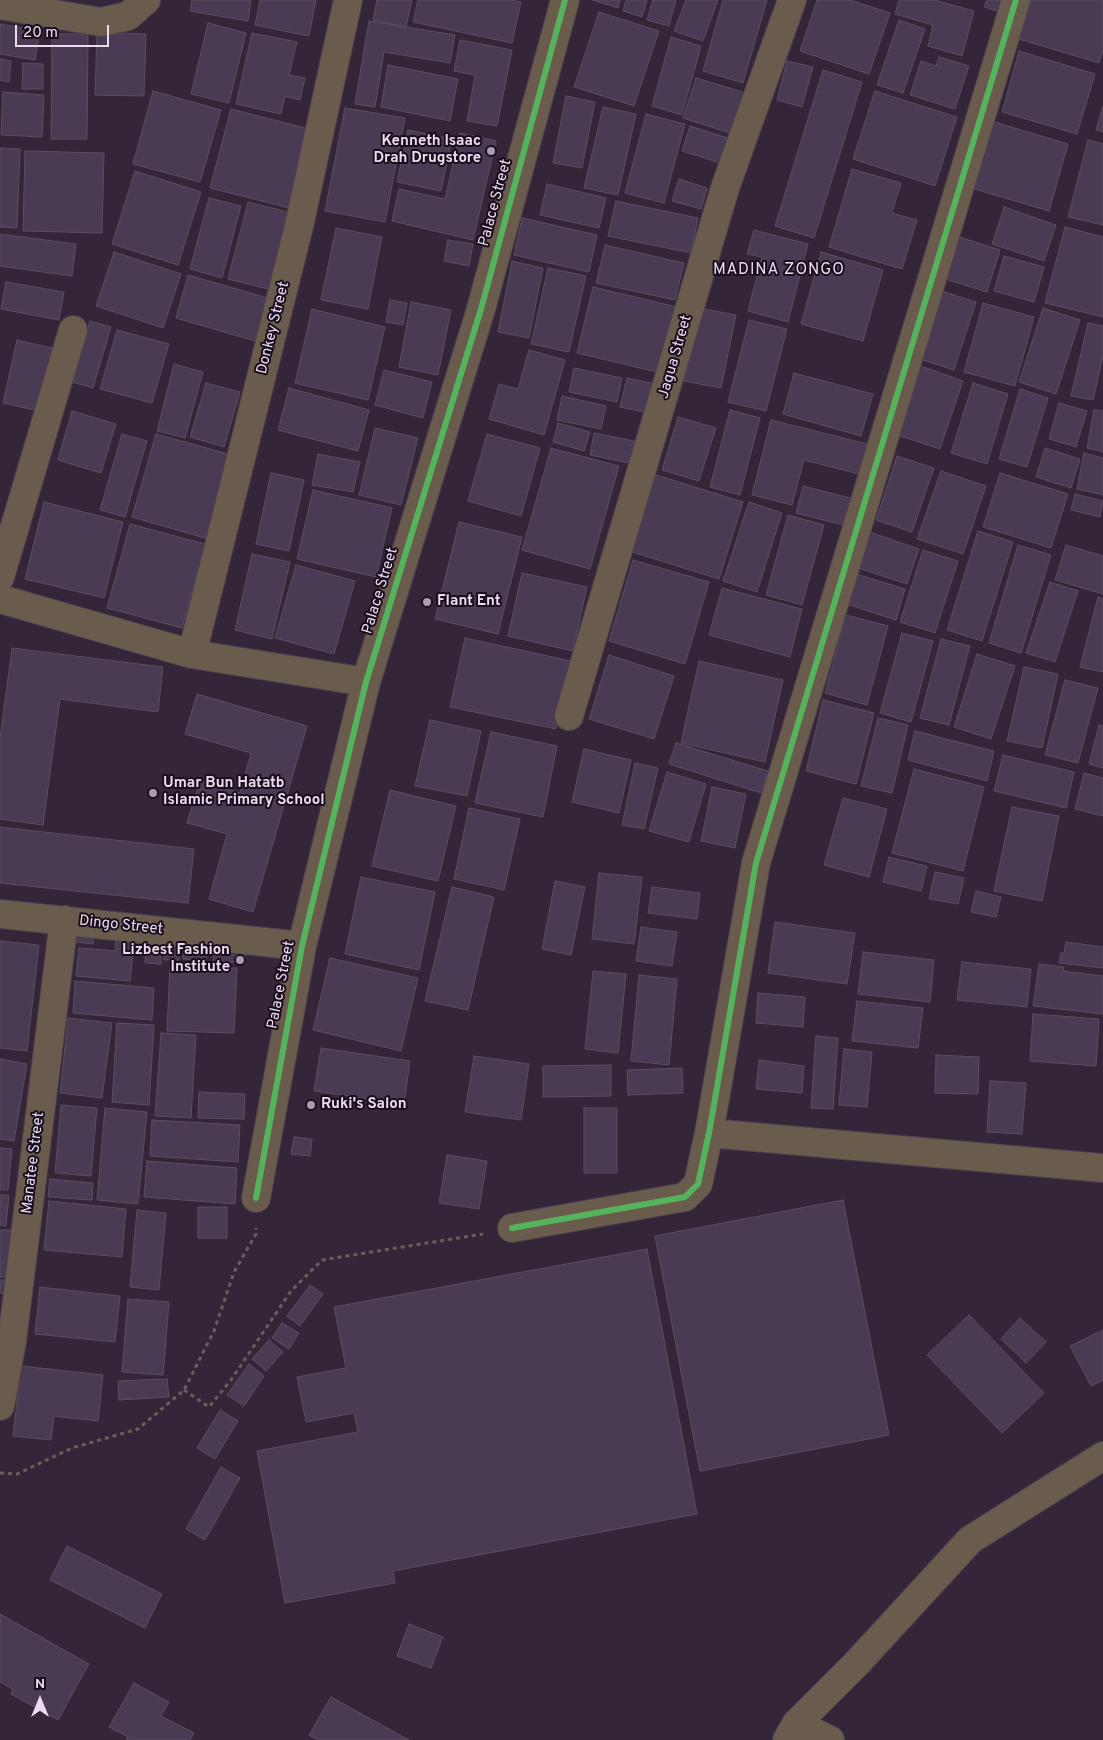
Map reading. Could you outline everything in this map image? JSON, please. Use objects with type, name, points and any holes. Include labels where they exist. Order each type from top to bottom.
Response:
[{"type":"street","points":[[0,5],[101,22],[128,16],[146,0]]},
{"type":"street","name":"Donkey Street","points":[[192,654],[299,226],[348,0]]},
{"type":"street","name":"Palace Street","points":[[256,1198],[302,946],[366,682],[481,309],[565,0]]},
{"type":"street","name":"Jagua Street","points":[[569,716],[726,188],[792,0]]},
{"type":"street","points":[[512,1228],[685,1197],[698,1184],[709,1133],[748,900],[756,863],[1016,0]]},
{"type":"street","points":[[0,577],[73,330]]},
{"type":"street","points":[[0,599],[192,654],[366,682]]},
{"type":"street","name":"Dingo Street","points":[[0,914],[302,946]]},
{"type":"street","name":"Manatee Street","points":[[0,1406],[6,1341],[64,920]]},
{"type":"street","points":[[709,1133],[1103,1168]]},
{"type":"street","points":[[792,1732],[970,1540],[1103,1456]]},
{"type":"street","points":[[792,1732],[830,1740]]},
{"type":"path","points":[[0,1473],[17,1474],[72,1448],[138,1429],[184,1390],[214,1331],[234,1272],[256,1234],[256,1198]]},
{"type":"path","points":[[184,1390],[209,1407],[292,1291],[322,1260],[512,1228]]},
{"type":"building","points":[[192,0],[251,0],[248,21],[190,11]]},
{"type":"building","points":[[260,0],[316,0],[309,36],[255,25]]},
{"type":"building","points":[[377,0],[412,0],[406,27],[373,20]]},
{"type":"building","points":[[418,0],[512,0],[521,2],[512,43],[413,22]]},
{"type":"building","points":[[592,0],[620,0],[618,8]]},
{"type":"building","points":[[626,0],[647,0],[642,17],[623,11]]},
{"type":"building","points":[[653,0],[676,0],[669,26],[647,20]]},
{"type":"building","points":[[686,0],[718,0],[703,41],[674,31]]},
{"type":"building","points":[[723,0],[767,0],[743,83],[703,71]]},
{"type":"building","points":[[817,0],[850,0],[890,13],[869,74],[800,51]]},
{"type":"building","points":[[899,0],[934,0],[974,11],[962,56],[928,46],[933,25],[895,14]]},
{"type":"building","points":[[987,0],[1003,0],[1000,12],[984,7]]},
{"type":"building","points":[[1031,0],[1103,0],[1103,50],[1099,63],[1019,39]]},
{"type":"building","points":[[599,12],[659,31],[634,106],[574,87]]},
{"type":"building","points":[[899,20],[925,29],[903,93],[877,85]]},
{"type":"building","points":[[369,21],[455,35],[450,63],[384,52],[375,107],[355,104]]},
{"type":"building","points":[[208,23],[246,33],[229,103],[191,94]]},
{"type":"building","points":[[0,24],[40,31],[35,60],[0,54]]},
{"type":"building","points":[[97,32],[146,34],[144,96],[95,95]]},
{"type":"building","points":[[252,33],[297,42],[289,75],[305,78],[300,100],[285,96],[281,114],[236,104]]},
{"type":"building","points":[[52,34],[88,34],[87,139],[51,139]]},
{"type":"building","points":[[671,37],[701,46],[682,115],[652,106]]},
{"type":"building","points":[[460,40],[512,50],[497,126],[467,121],[475,75],[454,71]]},
{"type":"building","points":[[1019,51],[1095,74],[1077,134],[1002,112]]},
{"type":"building","points":[[939,57],[969,66],[955,109],[910,95],[921,61],[936,66]]},
{"type":"building","points":[[0,59],[11,61],[9,82],[0,80]]},
{"type":"building","points":[[787,61],[813,67],[802,107],[777,100]]},
{"type":"building","points":[[23,63],[43,64],[43,89],[22,89]]},
{"type":"building","points":[[388,65],[458,79],[450,121],[381,107]]},
{"type":"building","points":[[823,70],[862,82],[814,238],[775,226]]},
{"type":"building","points":[[696,78],[746,93],[733,134],[683,118]]},
{"type":"building","points":[[153,91],[221,110],[200,182],[133,164]]},
{"type":"building","points":[[875,91],[957,117],[935,186],[853,159]]},
{"type":"building","points":[[3,92],[44,95],[42,137],[1,135]]},
{"type":"building","points":[[566,96],[595,102],[582,168],[553,163]]},
{"type":"building","points":[[1103,106],[1103,132],[1096,130]]},
{"type":"building","points":[[603,107],[636,114],[618,195],[584,188]]},
{"type":"building","points":[[345,108],[405,118],[385,222],[325,211]]},
{"type":"building","points":[[231,109],[313,130],[293,209],[210,188]]},
{"type":"building","points":[[646,114],[685,124],[664,203],[625,193]]},
{"type":"building","points":[[991,121],[1068,144],[1049,211],[971,188]]},
{"type":"building","points":[[690,126],[728,138],[720,163],[682,151]]},
{"type":"building","points":[[408,130],[452,139],[441,191],[397,182]]},
{"type":"building","points":[[460,133],[496,141],[473,240],[392,221],[399,189],[445,199]]},
{"type":"building","points":[[1088,140],[1103,144],[1103,225],[1068,217]]},
{"type":"building","points":[[0,148],[20,149],[17,228],[0,227]]},
{"type":"building","points":[[25,151],[104,153],[102,233],[23,231]]},
{"type":"building","points":[[852,169],[901,183],[892,213],[917,220],[902,269],[829,247]]},
{"type":"building","points":[[135,171],[201,192],[178,265],[112,244]]},
{"type":"building","points":[[679,179],[707,188],[701,209],[672,201]]},
{"type":"building","points":[[547,184],[606,198],[599,228],[540,215]]},
{"type":"building","points":[[209,198],[241,206],[222,278],[190,269]]},
{"type":"building","points":[[616,201],[698,218],[691,253],[608,236]]},
{"type":"building","points":[[248,202],[292,213],[272,290],[228,279]]},
{"type":"building","points":[[1004,207],[1056,225],[1044,261],[992,244]]},
{"type":"building","points":[[522,218],[597,235],[589,272],[514,255]]},
{"type":"building","points":[[1065,227],[1103,237],[1103,317],[1045,303]]},
{"type":"building","points":[[336,228],[382,237],[368,309],[321,300]]},
{"type":"building","points":[[754,230],[808,244],[788,322],[748,311],[762,257],[747,254]]},
{"type":"building","points":[[0,234],[76,244],[72,276],[0,266]]},
{"type":"building","points":[[953,235],[1000,250],[987,292],[939,277]]},
{"type":"building","points":[[448,240],[473,244],[469,266],[444,261]]},
{"type":"building","points":[[605,245],[684,263],[675,300],[596,283]]},
{"type":"building","points":[[114,252],[181,274],[163,328],[96,306]]},
{"type":"building","points":[[821,252],[883,270],[863,341],[801,324]]},
{"type":"building","points":[[1004,256],[1044,267],[1034,302],[994,291]]},
{"type":"building","points":[[512,261],[543,268],[529,338],[498,332]]},
{"type":"building","points":[[548,268],[586,276],[569,352],[531,344]]},
{"type":"building","points":[[188,275],[268,298],[255,341],[176,318]]},
{"type":"building","points":[[6,282],[64,292],[59,320],[1,309]]},
{"type":"building","points":[[593,287],[677,307],[661,373],[577,353]]},
{"type":"building","points":[[935,289],[976,302],[954,370],[913,357]]},
{"type":"building","points":[[390,300],[407,303],[403,325],[386,322]]},
{"type":"building","points":[[411,302],[451,310],[438,375],[399,367]]},
{"type":"building","points":[[983,303],[1034,317],[1015,386],[964,372]]},
{"type":"building","points":[[699,308],[736,315],[721,388],[684,381]]},
{"type":"building","points":[[1043,308],[1080,320],[1056,394],[1019,382]]},
{"type":"building","points":[[312,309],[385,327],[368,400],[295,383]]},
{"type":"building","points":[[749,320],[787,329],[766,411],[728,402]]},
{"type":"building","points":[[90,321],[111,327],[93,388],[72,382]]},
{"type":"building","points":[[1088,323],[1103,326],[1103,356],[1093,400],[1071,396]]},
{"type":"building","points":[[117,330],[169,344],[152,403],[100,389]]},
{"type":"building","points":[[17,340],[52,348],[39,411],[3,403]]},
{"type":"building","points":[[529,350],[565,360],[544,435],[489,419],[499,384],[518,389]]},
{"type":"building","points":[[174,364],[203,372],[185,438],[157,431]]},
{"type":"building","points":[[915,364],[963,381],[940,449],[891,433]]},
{"type":"building","points":[[574,368],[622,378],[617,402],[569,392]]},
{"type":"building","points":[[384,370],[432,382],[423,418],[375,405]]},
{"type":"building","points":[[794,373],[873,394],[861,436],[783,414]]},
{"type":"building","points":[[627,378],[660,385],[653,414],[620,407]]},
{"type":"building","points":[[206,383],[240,392],[224,447],[190,437]]},
{"type":"building","points":[[973,383],[1008,394],[987,464],[951,453]]},
{"type":"building","points":[[289,388],[369,410],[358,451],[278,430]]},
{"type":"building","points":[[1020,389],[1048,398],[1027,467],[999,459]]},
{"type":"building","points":[[562,396],[606,406],[601,429],[557,420]]},
{"type":"building","points":[[1059,403],[1087,411],[1076,447],[1049,439]]},
{"type":"building","points":[[730,410],[760,418],[740,495],[710,487]]},
{"type":"building","points":[[1094,410],[1103,411],[1103,452],[1087,448]]},
{"type":"building","points":[[72,411],[116,424],[101,473],[58,460]]},
{"type":"building","points":[[678,417],[716,428],[699,481],[662,470]]},
{"type":"building","points":[[771,420],[867,444],[859,474],[804,460],[792,505],[752,495]]},
{"type":"building","points":[[558,423],[590,432],[584,451],[553,442]]},
{"type":"building","points":[[375,428],[418,438],[401,505],[359,495]]},
{"type":"building","points":[[594,433],[634,441],[629,463],[590,455]]},
{"type":"building","points":[[122,434],[147,441],[125,517],[100,510]]},
{"type":"building","points":[[156,434],[232,455],[208,539],[132,517]]},
{"type":"building","points":[[487,434],[540,448],[521,516],[468,501]]},
{"type":"building","points":[[551,448],[619,466],[590,569],[522,550]]},
{"type":"building","points":[[1045,448],[1080,459],[1071,488],[1036,477]]},
{"type":"building","points":[[1084,453],[1103,458],[1103,495],[1077,489]]},
{"type":"building","points":[[318,454],[360,462],[353,492],[312,485]]},
{"type":"building","points":[[897,456],[934,468],[912,532],[876,520]]},
{"type":"building","points":[[941,471],[986,486],[963,554],[917,539]]},
{"type":"building","points":[[271,473],[304,480],[289,551],[256,544]]},
{"type":"building","points":[[1000,473],[1068,494],[1051,548],[983,527]]},
{"type":"building","points":[[653,474],[743,502],[719,579],[629,551]]},
{"type":"building","points":[[803,486],[854,499],[847,526],[796,513]]},
{"type":"building","points":[[313,490],[392,508],[376,577],[297,559]]},
{"type":"building","points":[[1075,494],[1103,501],[1100,517],[1071,510]]},
{"type":"building","points":[[44,502],[123,522],[104,598],[25,579]]},
{"type":"building","points":[[749,502],[782,513],[757,592],[723,581]]},
{"type":"building","points":[[788,515],[824,525],[802,605],[766,595]]},
{"type":"building","points":[[459,522],[522,537],[498,634],[435,619]]},
{"type":"building","points":[[130,524],[205,544],[182,628],[107,608]]},
{"type":"building","points":[[978,531],[1013,542],[982,641],[947,630]]},
{"type":"building","points":[[869,532],[919,549],[907,584],[858,568]]},
{"type":"building","points":[[1018,545],[1051,555],[1021,653],[989,643]]},
{"type":"building","points":[[1066,545],[1103,556],[1103,594],[1055,580]]},
{"type":"building","points":[[923,550],[958,561],[935,633],[900,622]]},
{"type":"building","points":[[252,554],[290,562],[272,639],[235,630]]},
{"type":"building","points":[[633,560],[709,582],[685,664],[609,641]]},
{"type":"building","points":[[296,565],[355,581],[334,654],[275,638]]},
{"type":"building","points":[[522,573],[587,587],[573,651],[508,636]]},
{"type":"building","points":[[856,574],[905,589],[896,620],[846,604]]},
{"type":"building","points":[[1050,582],[1078,591],[1055,662],[1026,653]]},
{"type":"building","points":[[722,588],[802,609],[790,657],[709,635]]},
{"type":"building","points":[[1098,597],[1103,599],[1103,672],[1080,667]]},
{"type":"building","points":[[846,615],[888,626],[867,705],[825,693]]},
{"type":"building","points":[[902,633],[933,641],[911,722],[880,713]]},
{"type":"building","points":[[465,638],[571,661],[556,729],[450,707]]},
{"type":"building","points":[[941,639],[970,646],[949,725],[920,718]]},
{"type":"building","points":[[12,648],[163,667],[158,712],[60,699],[43,825],[0,819],[0,739]]},
{"type":"building","points":[[977,654],[1015,666],[991,739],[954,727]]},
{"type":"building","points":[[609,655],[674,676],[654,739],[589,719]]},
{"type":"building","points":[[699,661],[783,680],[765,762],[681,743]]},
{"type":"building","points":[[1024,667],[1058,674],[1042,748],[1007,741]]},
{"type":"building","points":[[1065,680],[1098,688],[1078,763],[1045,755]]},
{"type":"building","points":[[197,694],[307,726],[253,912],[209,899],[227,834],[187,823],[200,781],[240,793],[251,753],[185,734]]},
{"type":"building","points":[[823,700],[874,713],[856,784],[806,771]]},
{"type":"building","points":[[878,718],[908,725],[892,793],[861,786]]},
{"type":"building","points":[[430,720],[481,731],[467,796],[415,786]]},
{"type":"building","points":[[1099,725],[1103,726],[1103,768],[1089,764]]},
{"type":"building","points":[[915,731],[994,751],[987,781],[908,760]]},
{"type":"building","points":[[491,732],[557,746],[543,817],[475,803]]},
{"type":"building","points":[[676,743],[768,771],[761,793],[669,764]]},
{"type":"building","points":[[584,749],[631,760],[619,813],[572,802]]},
{"type":"building","points":[[1003,755],[1074,772],[1066,808],[994,791]]},
{"type":"building","points":[[635,763],[658,768],[644,829],[622,825]]},
{"type":"building","points":[[914,769],[984,787],[963,871],[892,853]]},
{"type":"building","points":[[667,772],[706,784],[689,842],[649,831]]},
{"type":"building","points":[[1084,773],[1103,778],[1103,816],[1075,809]]},
{"type":"building","points":[[712,787],[746,794],[735,848],[701,841]]},
{"type":"building","points":[[390,790],[456,806],[438,881],[372,866]]},
{"type":"building","points":[[843,798],[887,809],[869,877],[824,865]]},
{"type":"building","points":[[1012,807],[1059,816],[1042,901],[994,891]]},
{"type":"building","points":[[469,808],[520,819],[504,890],[454,879]]},
{"type":"building","points":[[0,827],[194,849],[188,903],[0,883]]},
{"type":"building","points":[[889,857],[927,866],[921,891],[883,882]]},
{"type":"building","points":[[935,872],[964,878],[958,904],[929,899]]},
{"type":"building","points":[[599,873],[642,877],[634,944],[592,939]]},
{"type":"building","points":[[361,877],[435,892],[419,970],[345,954]]},
{"type":"building","points":[[555,881],[585,887],[571,955],[542,949]]},
{"type":"building","points":[[452,887],[494,897],[468,1010],[425,1001]]},
{"type":"building","points":[[652,887],[700,893],[697,919],[648,913]]},
{"type":"building","points":[[976,891],[1001,897],[996,917],[971,912]]},
{"type":"building","points":[[775,922],[855,933],[847,984],[768,973]]},
{"type":"building","points":[[641,927],[677,932],[672,966],[636,961]]},
{"type":"building","points":[[78,931],[94,932],[93,944],[76,942]]},
{"type":"building","points":[[116,935],[141,935],[141,949],[115,949]]},
{"type":"building","points":[[165,938],[179,938],[179,960],[164,960]]},
{"type":"building","points":[[0,941],[39,945],[27,1051],[0,1048]]},
{"type":"building","points":[[1066,942],[1103,947],[1103,968],[1059,963],[1061,953],[1064,953]]},
{"type":"building","points":[[215,944],[246,946],[245,963],[213,961]]},
{"type":"building","points":[[184,945],[207,947],[206,961],[183,959]]},
{"type":"building","points":[[79,948],[133,952],[130,981],[76,976]]},
{"type":"building","points":[[146,951],[161,952],[161,964],[145,963]]},
{"type":"building","points":[[863,952],[934,960],[930,1002],[858,994]]},
{"type":"building","points":[[330,958],[418,978],[401,1051],[313,1030]]},
{"type":"building","points":[[962,962],[1031,969],[1027,1007],[957,1000]]},
{"type":"building","points":[[1039,964],[1064,967],[1063,971],[1103,976],[1103,1014],[1033,1006]]},
{"type":"building","points":[[170,966],[237,968],[234,1033],[167,1031]]},
{"type":"building","points":[[593,971],[626,974],[618,1053],[585,1049]]},
{"type":"building","points":[[639,975],[677,979],[669,1065],[631,1061]]},
{"type":"building","points":[[75,981],[154,988],[152,1020],[73,1013]]},
{"type":"building","points":[[758,993],[805,997],[803,1027],[756,1023]]},
{"type":"building","points":[[857,1001],[923,1008],[918,1048],[852,1041]]},
{"type":"building","points":[[1033,1014],[1099,1019],[1096,1066],[1030,1061]]},
{"type":"building","points":[[68,1018],[112,1023],[102,1098],[60,1093]]},
{"type":"building","points":[[117,1023],[154,1025],[149,1105],[112,1102]]},
{"type":"building","points":[[161,1033],[196,1035],[191,1118],[155,1116]]},
{"type":"building","points":[[816,1036],[838,1038],[833,1109],[811,1108]]},
{"type":"building","points":[[321,1048],[410,1061],[404,1104],[314,1091]]},
{"type":"building","points":[[844,1049],[872,1052],[867,1107],[839,1105]]},
{"type":"building","points":[[936,1055],[979,1057],[978,1094],[935,1093]]},
{"type":"building","points":[[474,1056],[529,1064],[521,1120],[465,1112]]},
{"type":"building","points":[[0,1059],[27,1064],[14,1141],[0,1139]]},
{"type":"building","points":[[759,1060],[804,1066],[802,1093],[756,1089]]},
{"type":"building","points":[[611,1065],[611,1096],[543,1097],[543,1066]]},
{"type":"building","points":[[682,1068],[683,1093],[628,1095],[627,1070]]},
{"type":"building","points":[[990,1081],[1026,1083],[1022,1134],[987,1132]]},
{"type":"building","points":[[199,1092],[245,1094],[244,1119],[198,1118]]},
{"type":"building","points":[[61,1105],[97,1108],[91,1176],[55,1173]]},
{"type":"building","points":[[105,1108],[147,1112],[138,1204],[97,1200]]},
{"type":"building","points":[[584,1108],[617,1108],[617,1173],[584,1173]]},
{"type":"building","points":[[152,1120],[240,1125],[238,1162],[150,1156]]},
{"type":"building","points":[[294,1137],[312,1139],[310,1156],[291,1154]]},
{"type":"building","points":[[0,1148],[12,1149],[8,1190],[0,1190]]},
{"type":"building","points":[[447,1155],[487,1161],[479,1209],[439,1203]]},
{"type":"building","points":[[147,1161],[237,1168],[235,1204],[144,1197]]},
{"type":"building","points":[[50,1179],[93,1183],[92,1200],[48,1197]]},
{"type":"building","points":[[0,1195],[9,1195],[6,1226],[0,1225]]},
{"type":"building","points":[[843,1200],[889,1435],[700,1471],[655,1236]]},
{"type":"building","points":[[49,1201],[126,1209],[122,1257],[44,1250]]},
{"type":"building","points":[[198,1207],[227,1207],[227,1238],[198,1238]]},
{"type":"building","points":[[137,1210],[166,1213],[159,1290],[130,1287]]},
{"type":"building","points":[[0,1230],[11,1230],[9,1277],[0,1277]]},
{"type":"building","points":[[647,1249],[697,1514],[393,1571],[395,1583],[285,1603],[257,1451],[358,1432],[354,1413],[306,1422],[297,1377],[346,1368],[334,1307]]},
{"type":"building","points":[[0,1280],[5,1280],[5,1293],[0,1293]]},
{"type":"building","points":[[310,1285],[323,1294],[300,1326],[287,1316]]},
{"type":"building","points":[[40,1287],[120,1296],[115,1342],[35,1334]]},
{"type":"building","points":[[128,1299],[169,1302],[163,1375],[122,1372]]},
{"type":"building","points":[[969,1315],[1044,1393],[1002,1433],[927,1355]]},
{"type":"building","points":[[1020,1318],[1046,1342],[1026,1363],[1001,1339]]},
{"type":"building","points":[[282,1323],[299,1333],[289,1349],[272,1338]]},
{"type":"building","points":[[1103,1330],[1103,1380],[1091,1386],[1070,1346]]},
{"type":"building","points":[[269,1340],[283,1352],[266,1371],[252,1359]]},
{"type":"building","points":[[249,1364],[264,1376],[244,1406],[227,1395]]},
{"type":"building","points":[[21,1366],[103,1375],[98,1421],[54,1416],[51,1440],[13,1436]]},
{"type":"building","points":[[167,1379],[169,1397],[119,1400],[118,1381]]},
{"type":"building","points":[[220,1410],[238,1421],[215,1459],[197,1448]]},
{"type":"building","points":[[221,1467],[240,1478],[205,1540],[186,1529]]},
{"type":"building","points":[[67,1546],[162,1594],[145,1628],[50,1580]]},
{"type":"building","points":[[0,1614],[89,1664],[58,1720],[11,1694],[13,1689],[0,1682]]},
{"type":"building","points":[[409,1624],[443,1637],[431,1668],[397,1656]]},
{"type":"building","points":[[134,1683],[169,1702],[161,1716],[194,1733],[190,1740],[126,1740],[128,1737],[109,1727]]},
{"type":"building","points":[[331,1697],[409,1740],[318,1740],[309,1735]]},
{"type":"cycle path","points":[[256,1198],[302,946],[366,682],[481,309],[565,0]]},
{"type":"cycle path","points":[[512,1228],[685,1197],[698,1184],[709,1133],[756,863],[1016,0]]},
{"type":"place","name":"Kenneth Isaac Drah Drugstore","points":[[491,151]]},
{"type":"place","name":"Flant Ent","points":[[427,602]]},
{"type":"place","name":"Umar Bun Hatatb Islamic Primary School","points":[[153,793]]},
{"type":"place","name":"Lizbest Fashion Institute","points":[[240,960]]},
{"type":"place","name":"Ruki's Salon","points":[[311,1105]]},
{"type":"district","name":"MADINA ZONGO","points":[[779,271]]}]
